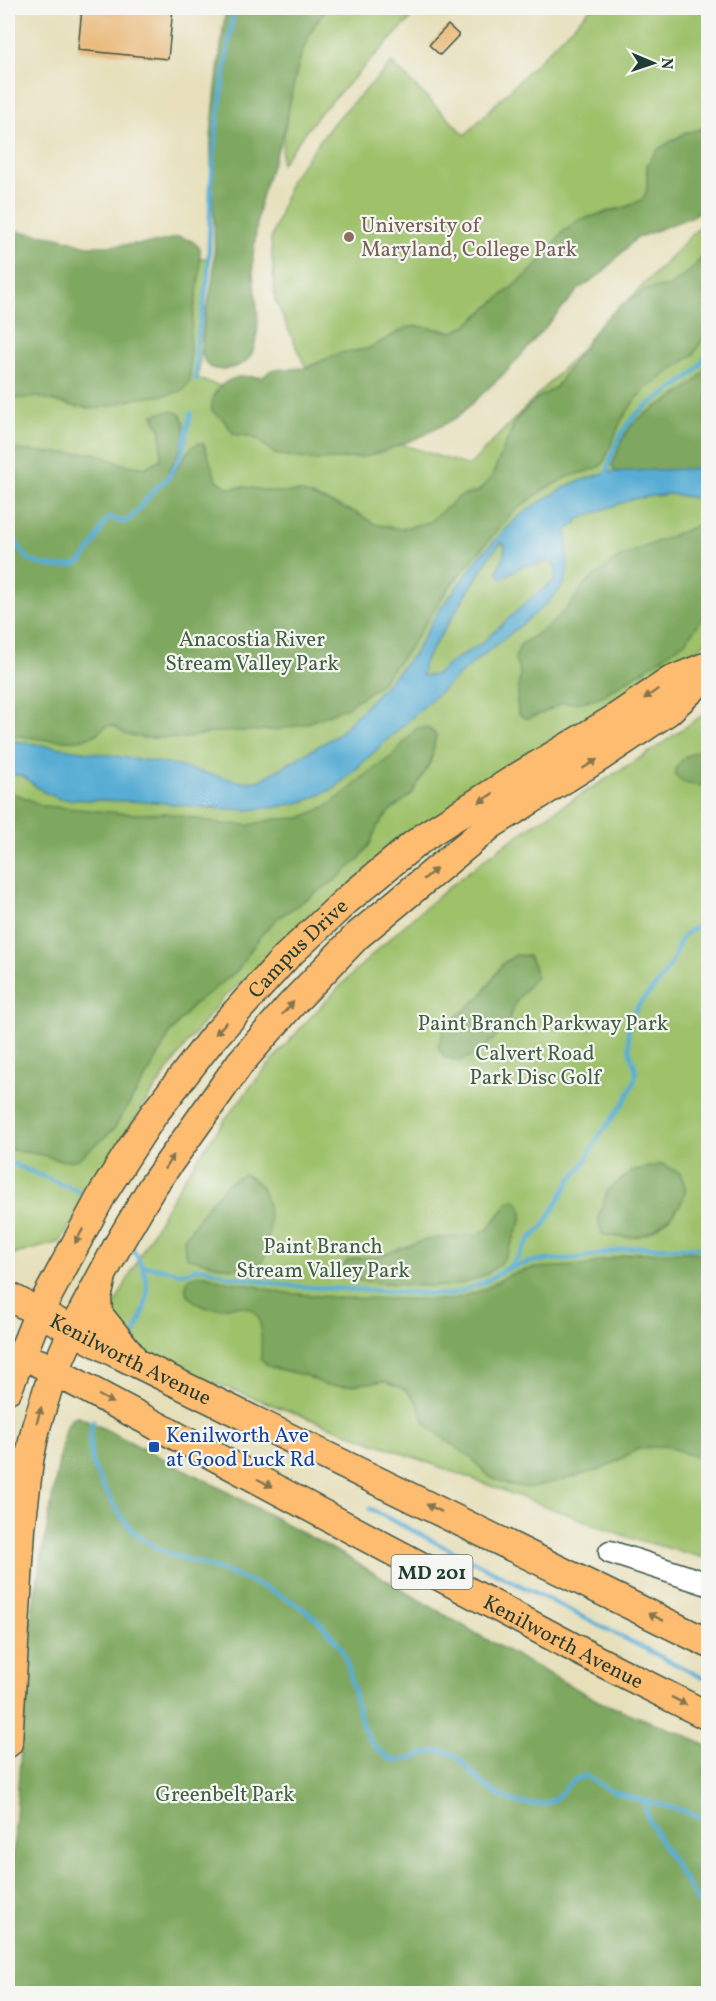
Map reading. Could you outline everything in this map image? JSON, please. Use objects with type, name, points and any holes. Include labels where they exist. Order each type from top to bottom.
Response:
[{"type":"main road","name":"Campus Drive","points":[[8,1743],[21,1529],[36,1427],[54,1371],[73,1330],[152,1187],[240,1063],[290,1006],[357,936],[492,824],[667,712],[693,688],[707,668]]},
{"type":"main road","name":"Campus Drive","points":[[8,1389],[14,1350],[39,1312],[103,1193],[153,1115],[211,1040],[286,957],[347,900],[431,832],[611,721],[670,681],[707,668]]},
{"type":"main road","points":[[101,1276],[97,1298],[99,1314],[138,1363]]},
{"type":"main road","name":"Kenilworth Avenue","points":[[8,1296],[138,1363],[708,1643]]},
{"type":"main road","name":"Kenilworth Avenue","points":[[14,1350],[597,1660],[708,1716]]},
{"type":"street","points":[[610,1552],[708,1584]]},
{"type":"green space","points":[[226,8],[328,8],[317,21],[303,51],[283,134],[260,203],[253,260],[258,319],[254,347],[244,363],[232,368],[218,369],[207,365],[202,353],[202,344],[214,263],[211,137]]},
{"type":"green space","points":[[328,8],[421,8],[320,113],[281,164],[294,78],[300,57],[312,30]]},
{"type":"green space","points":[[591,8],[708,8],[708,127],[683,134],[647,165],[647,191],[642,200],[608,211],[563,232],[548,253],[529,273],[467,325],[455,332],[418,326],[406,328],[368,349],[340,353],[306,368],[275,299],[271,240],[291,179],[335,121],[392,63],[465,135]]},
{"type":"green space","points":[[708,127],[708,199],[699,212],[636,238],[601,274],[579,289],[507,371],[456,418],[422,436],[364,457],[312,460],[275,454],[258,440],[234,434],[222,418],[212,411],[215,394],[227,381],[245,376],[263,377],[271,370],[306,368],[340,353],[368,349],[406,328],[418,326],[454,332],[467,325],[529,273],[548,253],[563,232],[579,220],[626,207],[642,200],[647,191],[647,165],[657,150],[683,134]]},
{"type":"green space","name":"Anacostia River Stream Valley Park","points":[[708,218],[708,641],[283,950],[223,998],[188,1042],[142,1107],[60,1242],[8,1256],[8,306],[191,257],[210,259],[198,379],[469,466]]},
{"type":"green space","points":[[8,230],[58,237],[87,246],[155,243],[179,237],[192,241],[200,248],[200,273],[190,336],[190,379],[184,390],[96,409],[37,397],[8,399]]},
{"type":"green space","points":[[708,254],[708,330],[694,354],[646,389],[634,401],[621,421],[603,464],[546,488],[512,513],[450,586],[407,651],[378,686],[347,707],[305,724],[276,730],[216,732],[186,738],[144,738],[125,734],[109,725],[95,735],[79,740],[48,740],[8,734],[8,449],[53,453],[96,453],[122,464],[145,468],[161,459],[161,431],[153,415],[172,411],[182,417],[185,429],[181,448],[168,475],[173,474],[189,450],[198,443],[204,444],[216,479],[228,488],[244,487],[274,492],[301,492],[357,513],[375,524],[401,529],[429,522],[459,497],[479,491],[492,476],[516,420],[535,400],[556,387],[598,326],[622,304],[645,290],[669,286]]},
{"type":"green space","points":[[708,364],[708,473],[617,474],[612,466],[621,442],[631,426],[645,414],[694,383]]},
{"type":"green space","points":[[698,525],[708,527],[708,611],[685,642],[600,697],[582,702],[562,703],[526,719],[518,713],[520,672],[515,659],[520,645],[550,625],[571,604],[585,584],[618,558]]},
{"type":"green space","points":[[704,714],[708,715],[708,1559],[631,1538],[117,1347],[105,1325],[168,1204],[192,1166],[255,1081],[324,1002],[400,929],[481,862],[543,818],[651,751]]},
{"type":"green space","points":[[417,728],[428,728],[436,735],[431,761],[412,794],[390,811],[377,827],[370,844],[359,859],[337,879],[278,918],[261,935],[237,971],[193,1005],[171,1032],[113,1130],[77,1160],[63,1161],[8,1148],[8,794],[19,795],[43,806],[132,814],[166,813],[223,824],[250,825],[275,819],[301,818],[329,805],[350,789],[392,756]]},
{"type":"green space","points":[[708,747],[708,786],[690,784],[678,779],[675,775],[676,769],[682,760]]},
{"type":"green space","points":[[516,955],[528,956],[534,965],[536,976],[517,1000],[508,1021],[497,1036],[478,1053],[460,1061],[444,1057],[438,1046],[445,1027],[481,996],[503,963]]},
{"type":"green space","points":[[662,1164],[680,1173],[684,1184],[683,1198],[675,1212],[654,1230],[640,1236],[621,1237],[602,1234],[598,1217],[608,1190],[632,1171]]},
{"type":"green space","points":[[244,1174],[261,1186],[268,1206],[269,1235],[263,1262],[245,1268],[235,1268],[188,1258],[184,1239],[208,1205],[228,1183]]},
{"type":"green space","points":[[515,1200],[522,1210],[520,1225],[505,1257],[483,1276],[450,1286],[414,1286],[361,1281],[350,1278],[344,1271],[347,1261],[357,1258],[376,1257],[428,1239],[478,1235],[488,1229],[509,1202]]},
{"type":"green space","points":[[634,1253],[708,1254],[708,1461],[665,1446],[638,1449],[603,1469],[530,1488],[510,1485],[490,1477],[469,1456],[425,1423],[417,1402],[406,1390],[385,1381],[344,1386],[325,1385],[307,1376],[270,1367],[261,1360],[261,1327],[254,1311],[242,1306],[204,1307],[189,1297],[186,1290],[188,1279],[206,1275],[276,1292],[340,1298],[451,1300],[483,1290],[509,1275],[534,1268],[582,1266]]},
{"type":"green space","name":"Greenbelt Park","points":[[79,1416],[209,1482],[347,1557],[482,1637],[600,1702],[685,1735],[708,1747],[708,1993],[8,1994],[8,1925],[30,1622],[65,1428],[72,1418]]},
{"type":"water","points":[[708,468],[708,500],[669,494],[632,499],[581,518],[567,531],[567,575],[551,600],[441,691],[335,788],[306,801],[248,810],[156,802],[60,799],[42,791],[23,776],[8,774],[8,740],[169,764],[242,782],[259,781],[336,736],[356,716],[414,654],[436,615],[481,555],[517,518],[571,484],[607,472]],"holes":[[[501,543],[505,545],[504,556],[497,572],[502,578],[523,566],[548,561],[555,564],[555,580],[529,600],[481,644],[454,660],[435,675],[422,676],[424,662],[492,553]]]},
{"type":"building","points":[[82,8],[173,8],[168,59],[78,50]]},
{"type":"building","points":[[448,25],[459,35],[440,55],[429,45]]},
{"type":"waterway","points":[[196,380],[196,347],[208,278],[211,186],[217,124],[234,8]]},
{"type":"waterway","points":[[606,477],[614,449],[629,423],[652,402],[688,378],[708,351]]},
{"type":"waterway","points":[[8,531],[27,558],[36,563],[59,567],[74,565],[82,561],[93,546],[106,520],[111,517],[125,522],[168,478],[182,454],[191,413]]},
{"type":"waterway","points":[[507,1269],[530,1239],[543,1227],[571,1179],[582,1167],[599,1136],[625,1101],[635,1080],[636,1070],[630,1052],[628,1034],[631,1018],[671,964],[681,939],[690,930],[708,923]]},
{"type":"waterway","points":[[8,1162],[81,1192]]},
{"type":"waterway","points":[[143,1266],[178,1273],[197,1268],[208,1269],[228,1276],[292,1286],[450,1295],[483,1283],[506,1269],[534,1261],[580,1258],[635,1247],[708,1248]]},
{"type":"waterway","points":[[132,1248],[147,1281],[144,1312],[134,1336]]},
{"type":"waterway","points":[[93,1421],[90,1440],[93,1464],[105,1490],[132,1529],[144,1540],[162,1550],[275,1592],[316,1619],[341,1648],[367,1736],[387,1757],[401,1760],[431,1752],[447,1752],[459,1758],[491,1790],[520,1803],[549,1803],[573,1781],[586,1776],[619,1794],[678,1809],[708,1821]]},
{"type":"waterway","points":[[370,1509],[703,1678]]},
{"type":"waterway","points":[[644,1801],[647,1816],[660,1841],[708,1918]]},
{"type":"place","name":"University of Maryland, College Park","points":[[349,237]]},
{"type":"place","name":"Kenilworth Ave at Good Luck Rd","points":[[154,1447]]},
{"type":"park label","name":"Paint Branch Parkway Park","points":[[543,1023]]},
{"type":"park label","name":"Calvert Road Park Disc Golf","points":[[535,1065]]},
{"type":"park label","name":"Paint Branch Stream Valley Park","points":[[323,1258]]}]
